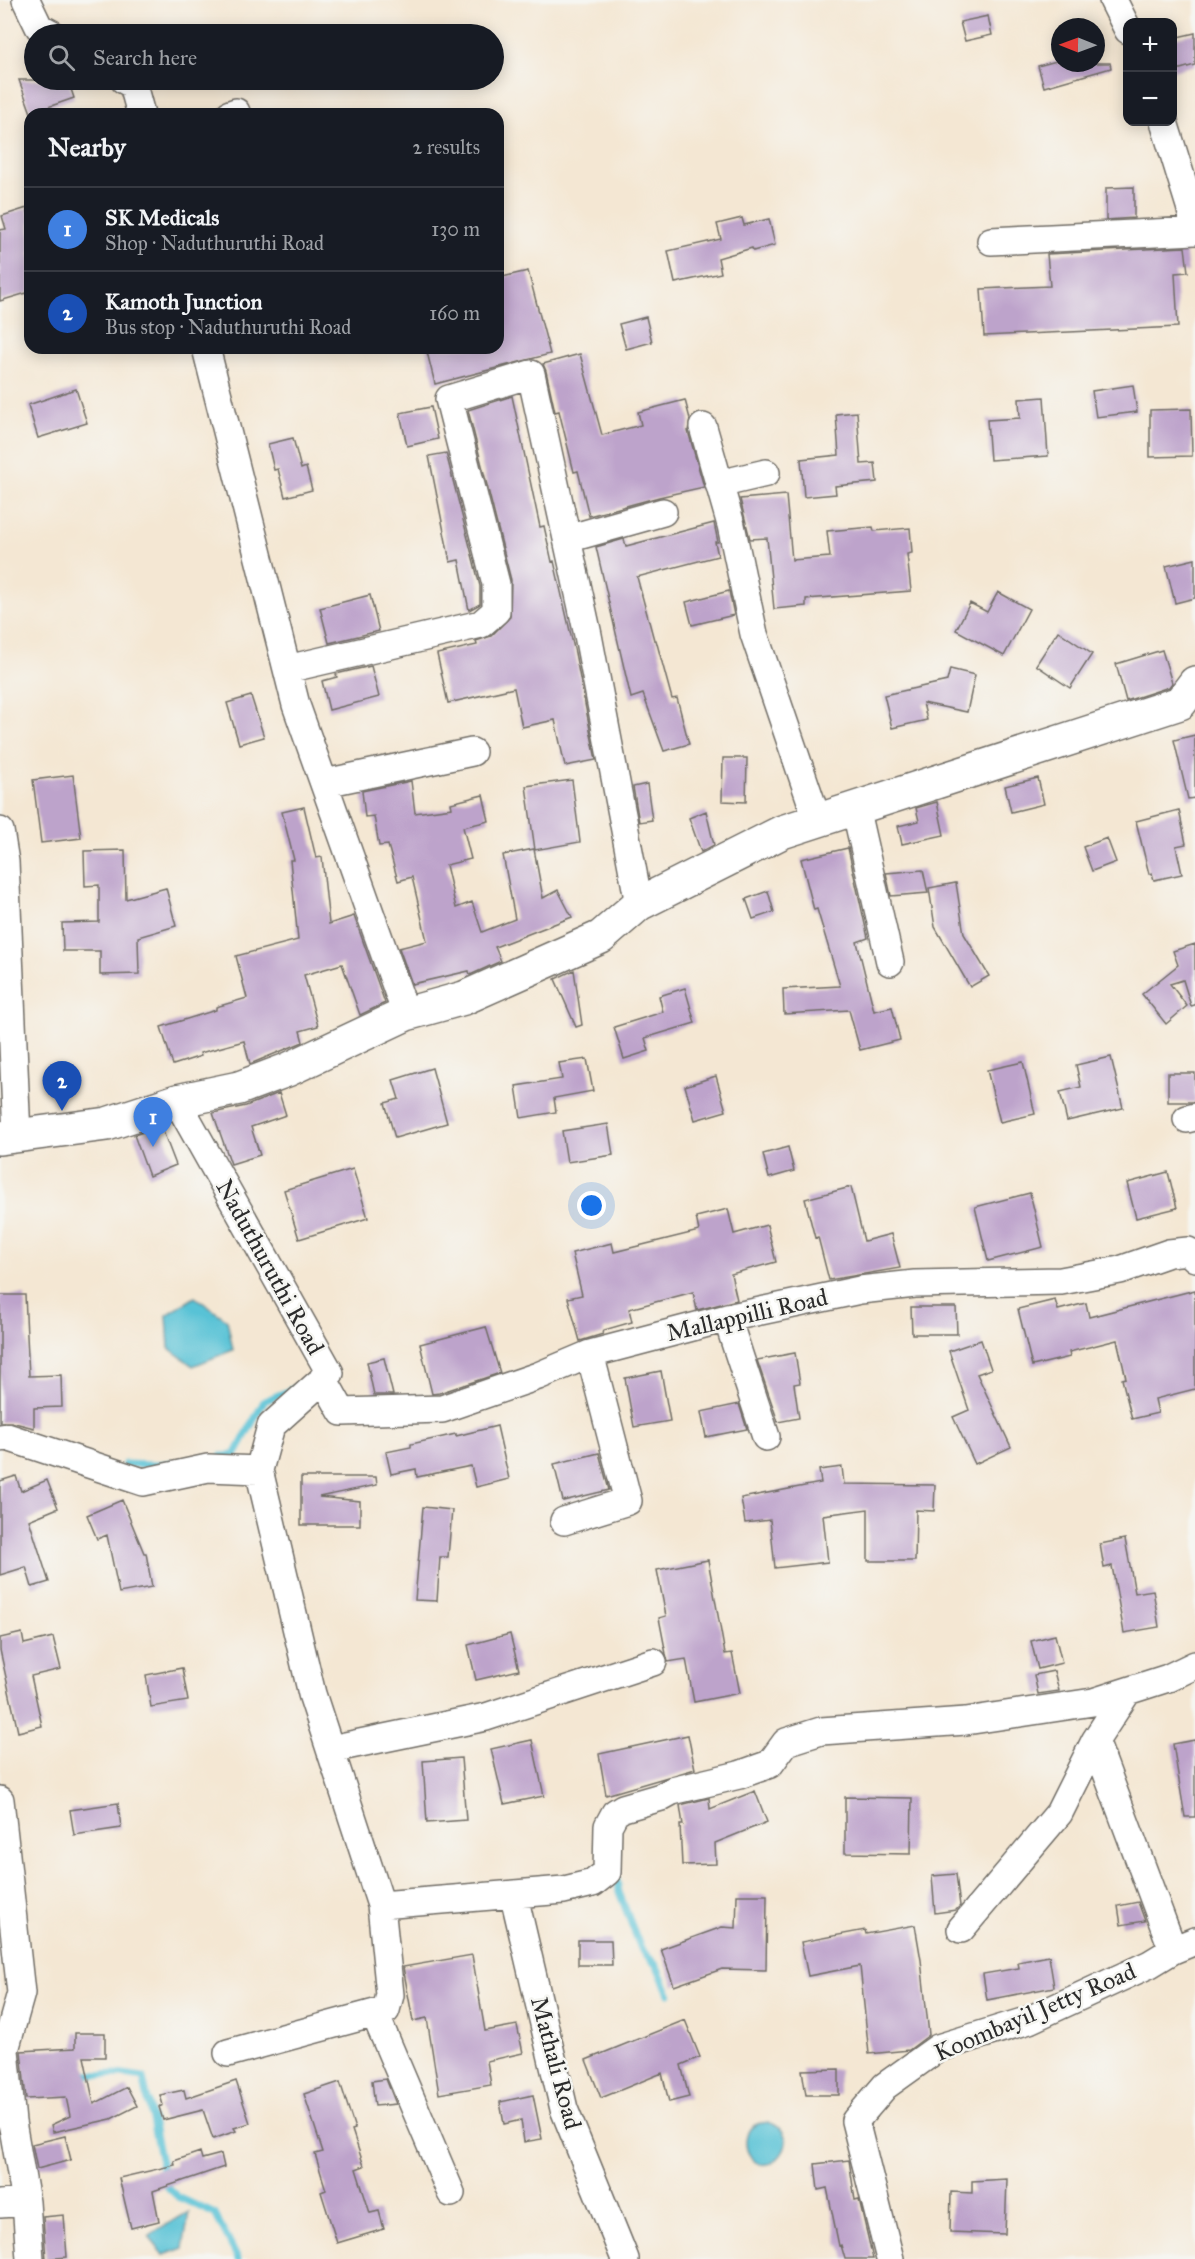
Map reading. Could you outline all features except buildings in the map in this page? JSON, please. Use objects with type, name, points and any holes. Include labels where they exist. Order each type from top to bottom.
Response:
[{"type":"main road","points":[[8,1137],[107,1124],[177,1101],[239,1088],[287,1070],[406,1014],[464,998],[601,937],[639,904],[782,832],[1180,703],[1195,683]]},
{"type":"street","points":[[26,0],[38,24]]},
{"type":"street","points":[[1113,0],[1123,20]]},
{"type":"street","points":[[134,90],[139,108]]},
{"type":"street","points":[[991,242],[1195,229],[1165,126]]},
{"type":"street","points":[[208,354],[296,705],[406,1014]]},
{"type":"street","points":[[287,669],[481,624],[496,611],[496,584],[449,399],[531,374],[593,657],[639,904]]},
{"type":"street","points":[[703,427],[731,525],[754,634],[817,819]]},
{"type":"street","points":[[719,484],[766,473]]},
{"type":"street","points":[[567,540],[663,512]]},
{"type":"street","points":[[325,783],[472,752]]},
{"type":"street","points":[[855,807],[890,962]]},
{"type":"street","points":[[0,831],[5,862],[8,1137]]},
{"type":"street","name":"Naduthuruthi Road","points":[[177,1101],[330,1373],[271,1426],[259,1470]]},
{"type":"street","name":"Mallappilli Road","points":[[323,1378],[340,1407],[442,1410],[538,1376],[590,1354],[727,1318],[860,1290],[915,1284],[1061,1281],[1120,1270],[1168,1253],[1188,1251],[1195,1258]]},
{"type":"street","points":[[727,1318],[766,1437]]},
{"type":"street","points":[[564,1521],[628,1501],[590,1354]]},
{"type":"street","points":[[0,1438],[8,1437],[143,1482],[208,1468],[259,1470],[312,1694],[381,1905],[390,1995],[386,2010],[375,2014],[228,2053]]},
{"type":"street","points":[[331,1749],[486,1717],[653,1662]]},
{"type":"street","points":[[381,1905],[514,1896],[564,1890],[592,1883],[607,1872],[608,1826],[615,1814],[623,1808],[661,1797],[672,1791],[739,1775],[770,1764],[786,1742],[821,1731],[966,1721],[1093,1702],[1168,1678],[1195,1665]]},
{"type":"street","points":[[962,1929],[1059,1813],[1095,1741],[1127,1692]]},
{"type":"street","points":[[1095,1741],[1184,1945]]},
{"type":"street","points":[[0,1800],[21,1993],[5,2050],[4,2078],[12,2122],[13,2203],[30,2259]]},
{"type":"street","name":"Mathali Road","points":[[514,1896],[564,2109],[625,2259]]},
{"type":"street","name":"Koombayil Jetty Road","points":[[890,2259],[855,2121],[885,2086],[938,2048],[1029,2020],[1150,1964],[1184,1945]]},
{"type":"street","points":[[375,2014],[451,2193]]},
{"type":"water","points":[[195,1297],[227,1320],[233,1350],[193,1366],[169,1348],[167,1315]]},
{"type":"water","points":[[768,2122],[780,2129],[785,2137],[785,2147],[781,2155],[773,2162],[765,2164],[756,2162],[749,2154],[746,2138],[756,2124]]},
{"type":"water","points":[[189,2212],[183,2248],[164,2255],[149,2237],[160,2228]]},
{"type":"waterway","points":[[221,1456],[235,1455],[264,1401],[298,1387]]},
{"type":"waterway","points":[[125,1464],[171,1463]]},
{"type":"waterway","points":[[614,1875],[616,1875],[619,1892],[641,1949],[657,1966],[669,1994]]},
{"type":"waterway","points":[[80,2075],[124,2074],[143,2077],[166,2186],[178,2197],[215,2214],[238,2259]]},
{"type":"place","name":"Kamoth Junction","points":[[62,1111]]},
{"type":"place","name":"SK Medicals","points":[[153,1147]]}]
